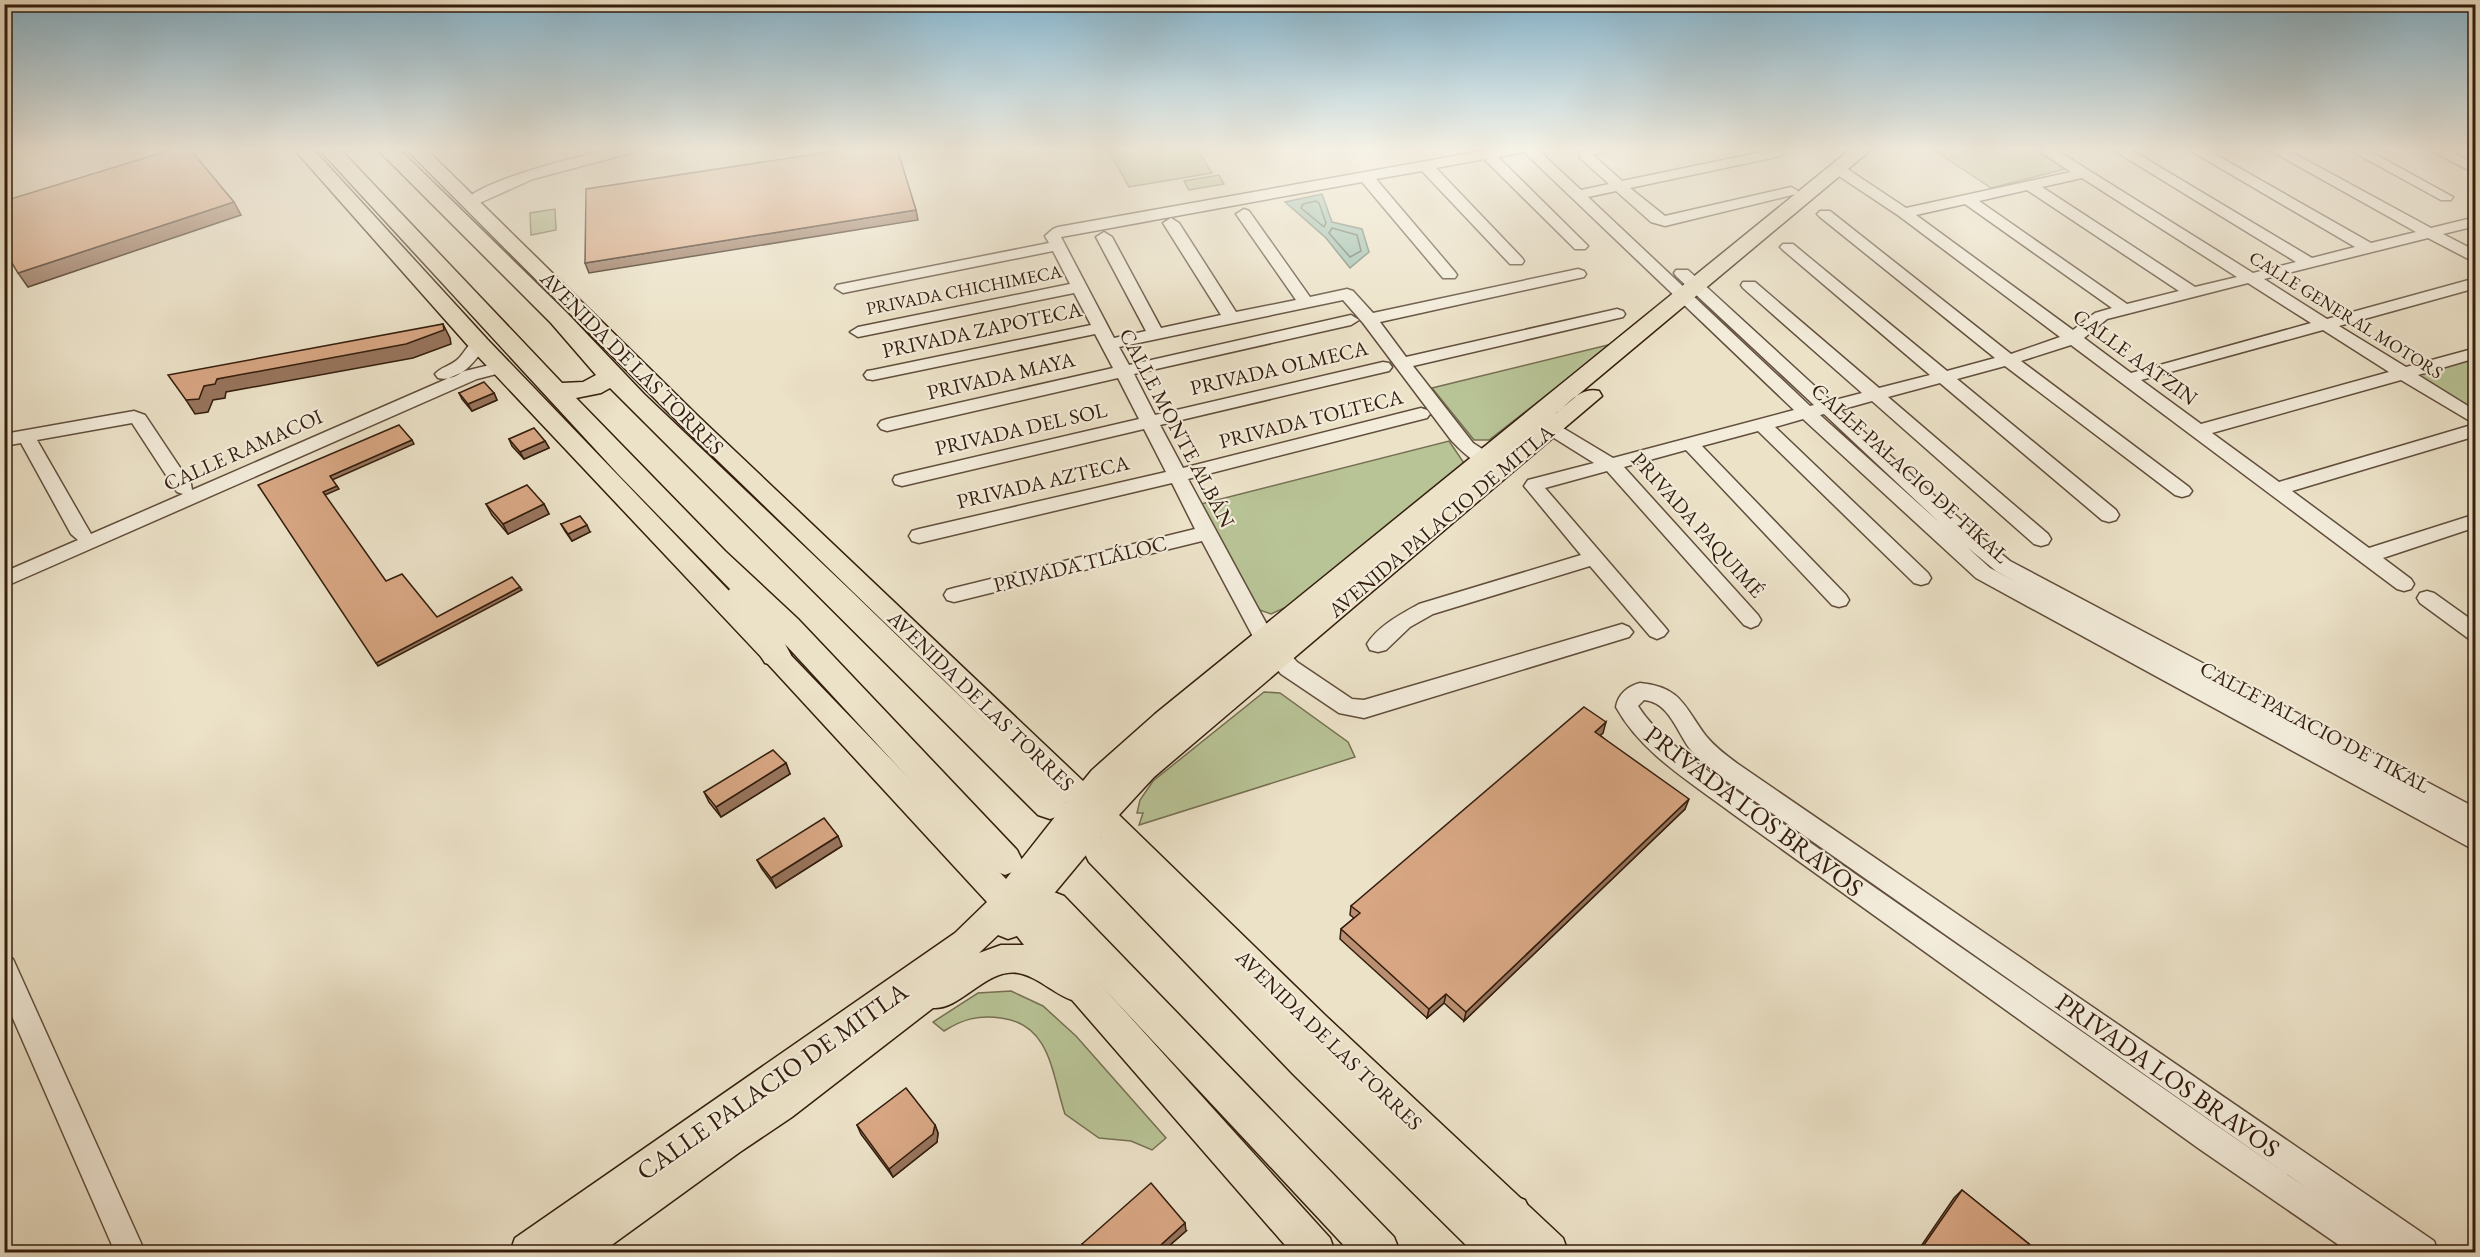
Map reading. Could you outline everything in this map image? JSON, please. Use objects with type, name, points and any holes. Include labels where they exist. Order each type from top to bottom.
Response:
[{"type":"highway","points":[[360,207],[362,214]]},
{"type":"highway","points":[[382,207],[627,468],[715,558],[787,627],[1005,860]]},
{"type":"highway","name":"AVENIDA DE LAS TORRES","points":[[451,207],[560,305],[610,374],[635,400],[809,550],[1050,805]]},
{"type":"highway","points":[[556,392],[588,389],[604,381],[610,374]]},
{"type":"highway","points":[[582,418],[592,410],[610,402],[635,400]]},
{"type":"highway","points":[[577,448],[627,468]]},
{"type":"highway","points":[[715,558],[776,655]]},
{"type":"highway","name":"AVENIDA DE LAS TORRES","points":[[1095,824],[1307,1061],[1506,1234]]},
{"type":"highway","points":[[1025,908],[1379,1252]]},
{"type":"highway","points":[[1506,1234],[1528,1252]]},
{"type":"main road","points":[[355,207],[471,361],[502,368],[776,655],[1025,908],[1089,993],[1316,1252]]},
{"type":"main road","name":"AVENIDA DE LAS TORRES","points":[[480,207],[560,305],[691,422],[809,550],[1095,824]]},
{"type":"main road","name":"AVENIDA PALACIO DE MITLA","points":[[1025,908],[1144,769],[1271,649],[1805,207]]},
{"type":"main road","name":"AVENIDA PALACIO DE MITLA","points":[[1492,464],[1552,429],[1696,297]]},
{"type":"main road","name":"CALLE PALACIO DE MITLA","points":[[529,1252],[564,1245],[779,1106],[909,1009],[986,947],[1025,908]]},
{"type":"main road","name":"CALLE PALACIO DE MITLA","points":[[564,1245],[967,943],[994,918],[1025,908]]},
{"type":"main road","points":[[909,1009],[986,965],[1021,958],[1089,993]]},
{"type":"main road","name":"AVENIDA DE LAS TORRES","points":[[1506,1234],[1549,1252]]},
{"type":"street","points":[[843,288],[1055,241],[1058,232],[1200,207]]},
{"type":"street","points":[[1391,207],[1449,275]]},
{"type":"street","points":[[1465,207],[1516,261]]},
{"type":"street","points":[[1540,207],[1580,246]]},
{"type":"street","name":"CALLE PALACIO DE TIKAL","points":[[1600,207],[1696,297],[1827,407],[1965,536],[2003,566],[2475,820]]},
{"type":"street","points":[[1640,207],[1652,217],[1665,221],[1725,207]]},
{"type":"street","name":"CALLE AATZIN","points":[[1895,207],[2404,584]]},
{"type":"street","points":[[1904,213],[1933,207]]},
{"type":"street","points":[[1978,207],[2126,311]]},
{"type":"street","points":[[2062,207],[2194,294]]},
{"type":"street","name":"CALLE GENERAL MOTORS","points":[[2135,207],[2475,419]]},
{"type":"street","points":[[2214,207],[2309,264]]},
{"type":"street","points":[[2296,207],[2370,249]]},
{"type":"street","points":[[2381,207],[2475,258]]},
{"type":"street","points":[[1244,214],[1306,302]]},
{"type":"street","points":[[1825,214],[2008,360],[2182,491]]},
{"type":"street","points":[[1657,632],[1533,485],[1804,411],[2008,360],[2072,339],[2096,319],[2475,221]]},
{"type":"street","points":[[1172,223],[1231,318]]},
{"type":"street","points":[[1104,237],[1156,334]]},
{"type":"street","name":"CALLE MONTE ALBÁN","points":[[1055,241],[1207,533],[1271,649]]},
{"type":"street","points":[[1788,247],[2109,515]]},
{"type":"street","name":"PRIVADA MAYA","points":[[887,425],[1578,274]]},
{"type":"street","points":[[2127,379],[2475,284]]},
{"type":"street","points":[[1749,285],[2041,539]]},
{"type":"street","name":"PRIVADA CHICHIMECA","points":[[858,332],[1078,287]]},
{"type":"street","name":"PRIVADA ZAPOTECA","points":[[873,375],[1103,336],[1156,334],[1343,294],[1351,297],[1360,320]]},
{"type":"street","name":"CALLE PALACIO DE TIKAL","points":[[1696,297],[1804,411],[1983,573],[2475,841]]},
{"type":"street","points":[[1402,363],[1617,314]]},
{"type":"street","points":[[1360,320],[1402,363],[1457,436],[1492,464]]},
{"type":"street","points":[[2198,431],[2475,353]]},
{"type":"street","name":"CALLE RAMACOI","points":[[4,567],[471,361]]},
{"type":"street","name":"CALLE RAMACOI","points":[[4,580],[471,361]]},
{"type":"street","name":"PRIVADA OLMECA","points":[[1150,422],[1383,367]]},
{"type":"street","name":"PRIVADA TOLTECA","points":[[1178,475],[1421,414]]},
{"type":"street","points":[[4,440],[134,417],[139,419],[184,488]]},
{"type":"street","name":"PRIVADA DEL SOL","points":[[902,480],[1150,422]]},
{"type":"street","points":[[1761,424],[1921,578]]},
{"type":"street","name":"PRIVADA PAQUIMÉ","points":[[1552,429],[1610,463],[1751,620]]},
{"type":"street","points":[[2277,489],[2475,430]]},
{"type":"street","points":[[26,435],[81,534]]},
{"type":"street","points":[[1689,443],[1839,600]]},
{"type":"street","name":"PRIVADA AZTECA","points":[[919,536],[1178,475]]},
{"type":"street","points":[[2367,556],[2475,520]]},
{"type":"street","name":"PRIVADA TLÁLOC","points":[[954,595],[1207,533]]},
{"type":"street","points":[[1378,644],[1402,622],[1426,609],[1595,558]]},
{"type":"street","points":[[1983,573],[2003,566]]},
{"type":"street","points":[[2427,598],[2475,634]]},
{"type":"street","points":[[2454,618],[2475,611]]},
{"type":"street","points":[[1271,649],[1289,668],[1338,702],[1356,709],[1365,709],[1622,632]]},
{"type":"street","name":"PRIVADA LOS BRAVOS","points":[[2374,1252],[2208,1138],[1741,807],[1638,723],[1627,707],[1628,701],[1640,691],[1648,691],[1672,703],[1682,714],[1701,745],[1730,771],[2423,1252]]},
{"type":"street","points":[[4,967],[11,1000],[130,1252]]},
{"type":"shaded area","points":[[555,209],[556,230],[531,235],[530,213]]},
{"type":"shaded area","points":[[1612,344],[1489,440],[1474,440],[1432,388]]},
{"type":"shaded area","points":[[2475,357],[2475,414],[2417,376]]},
{"type":"shaded area","points":[[1449,441],[1466,466],[1291,605],[1271,614],[1251,607],[1201,504]]},
{"type":"shaded area","points":[[1264,692],[1280,693],[1348,742],[1355,757],[1139,825],[1143,813],[1137,813],[1140,800],[1153,781]]},
{"type":"shaded area","points":[[1011,991],[1043,1006],[1076,1036],[1166,1138],[1152,1150],[1131,1141],[1099,1138],[1065,1114],[1047,1054],[1040,1041],[1018,1022],[985,1017],[958,1023],[944,1031],[933,1022],[978,993]]},
{"type":"water","points":[[1290,207],[1327,207],[1332,222],[1362,229],[1369,252],[1350,268],[1326,238]]},
{"type":"building","points":[[4,207],[220,207],[18,273],[4,250]]},
{"type":"building","points":[[586,207],[915,207],[916,210],[585,263]]},
{"type":"building","points":[[443,324],[444,330],[406,344],[217,379],[215,384],[204,386],[199,399],[186,400],[168,375]]},
{"type":"building","points":[[484,382],[494,393],[468,404],[459,393]]},
{"type":"building","points":[[399,425],[412,440],[330,476],[337,486],[323,492],[386,581],[402,574],[437,617],[512,577],[520,587],[376,663],[258,485]]},
{"type":"building","points":[[534,428],[545,441],[520,452],[509,439]]},
{"type":"building","points":[[527,485],[544,504],[503,524],[486,504]]},
{"type":"building","points":[[580,516],[587,525],[568,534],[561,524]]},
{"type":"building","points":[[1584,707],[1606,722],[1595,732],[1689,799],[1466,1012],[1446,994],[1429,1009],[1341,929],[1360,913],[1351,906]]},
{"type":"building","points":[[773,750],[786,763],[716,807],[704,792]]},
{"type":"building","points":[[824,818],[838,836],[771,878],[757,860]]},
{"type":"building","points":[[906,1088],[935,1125],[933,1134],[889,1169],[857,1125]]},
{"type":"building","points":[[1151,1183],[1185,1223],[1153,1252],[1089,1252],[1082,1244]]},
{"type":"building","points":[[1962,1190],[2039,1252],[1919,1252]]},
{"type":"building","points":[[2262,1246],[2272,1252],[2259,1252]]}]
